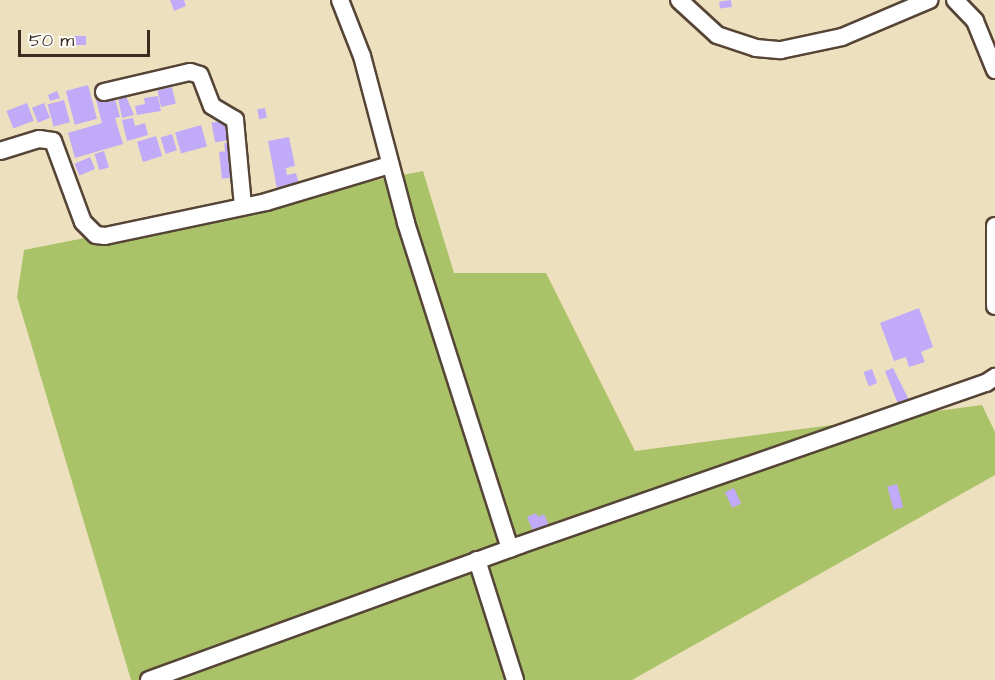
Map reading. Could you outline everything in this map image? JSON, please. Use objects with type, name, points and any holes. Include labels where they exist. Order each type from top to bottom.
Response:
[{"type":"street","points":[[340,0],[362,56],[389,165],[510,549]]},
{"type":"street","points":[[679,0],[717,35],[756,48],[781,50],[842,38],[929,0]]},
{"type":"street","points":[[955,0],[975,21],[995,70]]},
{"type":"street","points":[[104,92],[190,72],[200,75],[212,106],[235,120],[243,206]]},
{"type":"street","points":[[0,151],[39,139],[53,141],[83,222],[96,235],[243,206],[389,165]]},
{"type":"street","points":[[995,226],[995,306]]},
{"type":"street","points":[[149,680],[510,549],[986,383],[995,377]]},
{"type":"street","points":[[477,561],[515,680]]},
{"type":"green space","points":[[423,171],[454,273],[546,273],[635,451],[982,405],[995,432],[995,475],[632,680],[131,680],[17,297],[24,250]]},
{"type":"building","points":[[170,0],[184,0],[186,6],[174,11]]},
{"type":"building","points":[[731,0],[732,7],[720,9],[719,2]]},
{"type":"building","points":[[74,36],[86,36],[86,45],[74,45]]},
{"type":"building","points":[[88,85],[97,119],[75,125],[66,91]]},
{"type":"building","points":[[172,87],[176,104],[161,107],[157,90]]},
{"type":"building","points":[[57,91],[60,98],[50,101],[48,95]]},
{"type":"building","points":[[114,95],[120,117],[115,118],[123,144],[75,158],[68,133],[102,123],[96,100]]},
{"type":"building","points":[[126,96],[134,115],[122,118],[118,98]]},
{"type":"building","points":[[158,96],[161,111],[137,115],[135,106],[145,104],[144,98]]},
{"type":"building","points":[[64,100],[70,122],[54,127],[48,104]]},
{"type":"building","points":[[27,103],[34,121],[13,129],[6,111]]},
{"type":"building","points":[[44,103],[50,118],[38,123],[32,108]]},
{"type":"building","points":[[265,108],[267,118],[259,119],[257,110]]},
{"type":"building","points":[[133,118],[135,126],[145,123],[148,135],[127,141],[122,120]]},
{"type":"building","points":[[231,119],[235,139],[215,142],[211,123]]},
{"type":"building","points":[[201,125],[207,146],[181,154],[175,132]]},
{"type":"building","points":[[172,134],[177,150],[165,154],[161,138]]},
{"type":"building","points":[[156,136],[162,156],[143,162],[137,142]]},
{"type":"building","points":[[289,137],[295,166],[286,168],[287,175],[296,173],[299,185],[277,189],[268,141]]},
{"type":"building","points":[[235,142],[236,150],[225,151],[224,143]]},
{"type":"building","points":[[237,150],[240,177],[222,179],[219,152]]},
{"type":"building","points":[[104,151],[109,167],[99,170],[94,154]]},
{"type":"building","points":[[90,157],[95,169],[79,176],[74,164]]},
{"type":"building","points":[[919,308],[933,347],[921,352],[925,362],[909,367],[906,357],[894,361],[880,323]]},
{"type":"building","points":[[893,368],[909,400],[898,404],[885,371]]},
{"type":"building","points":[[872,369],[877,383],[869,386],[864,372]]},
{"type":"building","points":[[897,484],[903,507],[894,510],[887,487]]},
{"type":"building","points":[[734,488],[741,503],[732,508],[725,492]]},
{"type":"building","points":[[536,513],[538,517],[544,514],[550,528],[540,533],[538,529],[533,531],[527,517]]}]
